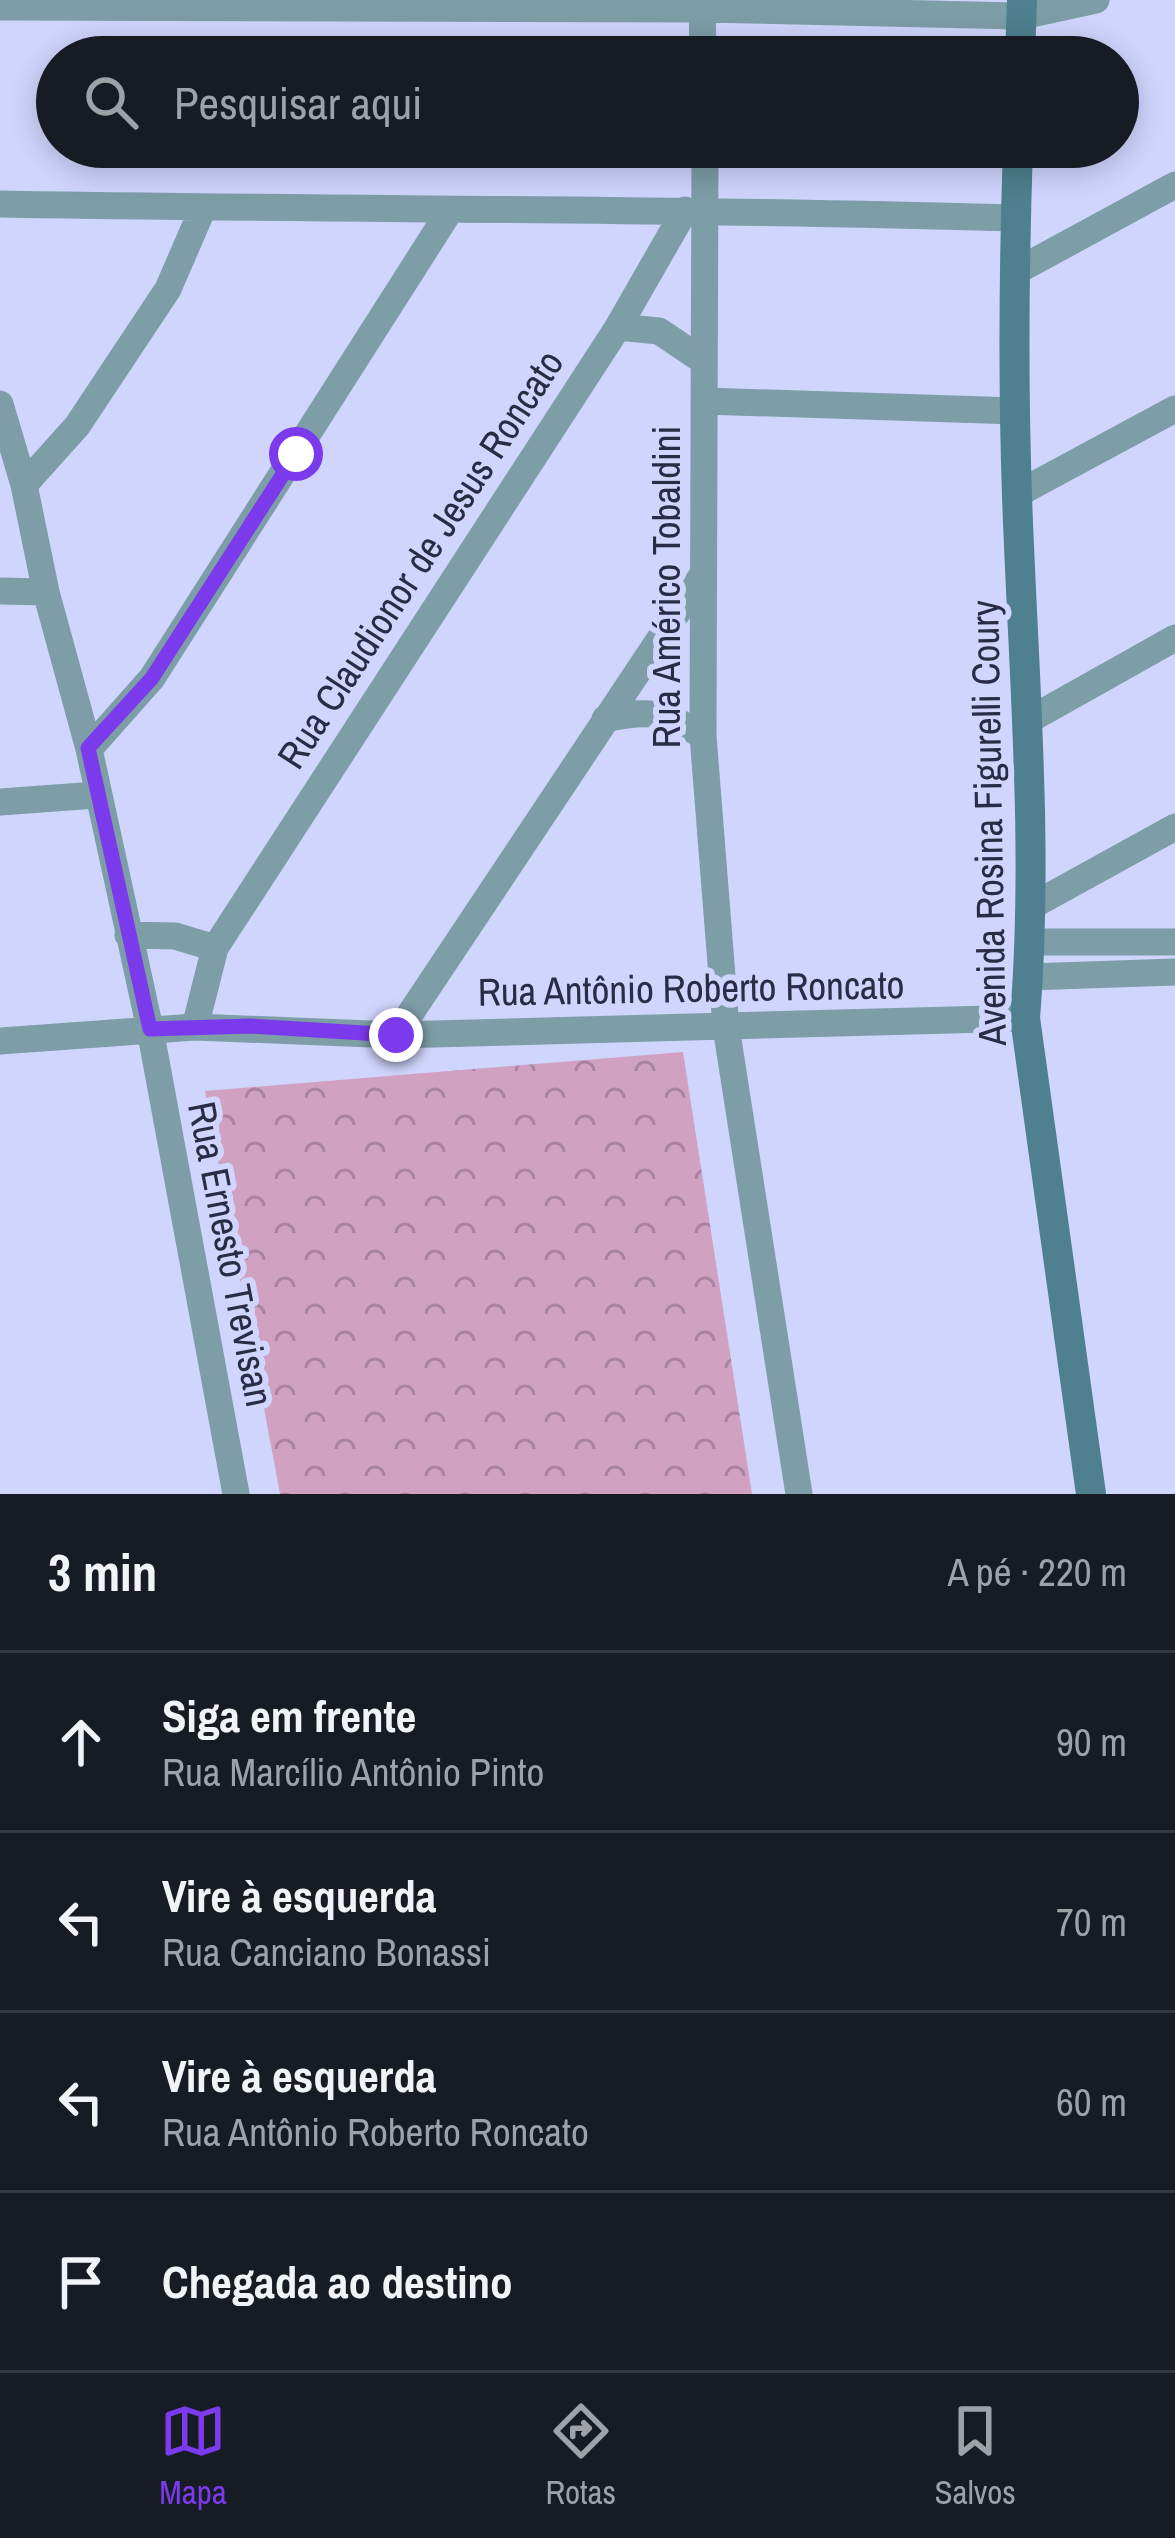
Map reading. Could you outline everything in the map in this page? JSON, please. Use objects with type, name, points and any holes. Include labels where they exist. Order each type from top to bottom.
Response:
[{"type":"street","points":[[0,7],[702,4],[1022,8],[1096,0]]},
{"type":"street","points":[[702,4],[703,36]]},
{"type":"street","name":"Rua Américo Tobaldini","points":[[702,168],[696,209],[704,401],[703,736],[726,1027],[800,1494]]},
{"type":"street","name":"Avenida Rosina Figurelli Coury","points":[[1017,168],[1017,494],[1029,720],[1030,942],[1025,1018],[1091,1494]]},
{"type":"street","points":[[1015,272],[1175,185]]},
{"type":"street","points":[[0,204],[449,212],[696,209],[1016,218]]},
{"type":"street","points":[[24,485],[76,426],[169,289],[202,208]]},
{"type":"street","name":"Rua Claudionor de Jesus Roncato","points":[[195,1027],[215,948],[696,209]]},
{"type":"street","points":[[88,748],[152,678],[449,212]]},
{"type":"street","points":[[618,326],[659,331],[702,360]]},
{"type":"street","points":[[704,401],[1016,411]]},
{"type":"street","name":"Rua Ernesto Trevisan","points":[[0,404],[88,748],[150,1029],[236,1494]]},
{"type":"street","points":[[1017,494],[1175,410]]},
{"type":"street","points":[[396,1035],[703,574]]},
{"type":"street","points":[[0,591],[46,592]]},
{"type":"street","points":[[1029,720],[1175,638]]},
{"type":"street","points":[[604,718],[663,713],[703,736]]},
{"type":"street","points":[[0,802],[96,795]]},
{"type":"street","points":[[1030,907],[1175,827]]},
{"type":"street","points":[[128,935],[176,936],[215,948]]},
{"type":"street","points":[[1030,942],[1175,942]]},
{"type":"street","points":[[1028,977],[1175,973]]},
{"type":"street","name":"Rua Antônio Roberto Roncato","points":[[0,1041],[195,1027],[396,1035],[1025,1018]]},
{"type":"green space","points":[[683,1052],[752,1494],[280,1494],[205,1091]]},
{"type":"route","points":[[296,454],[152,678],[88,748],[96,795],[150,1029],[250,1026],[396,1035]]}]
